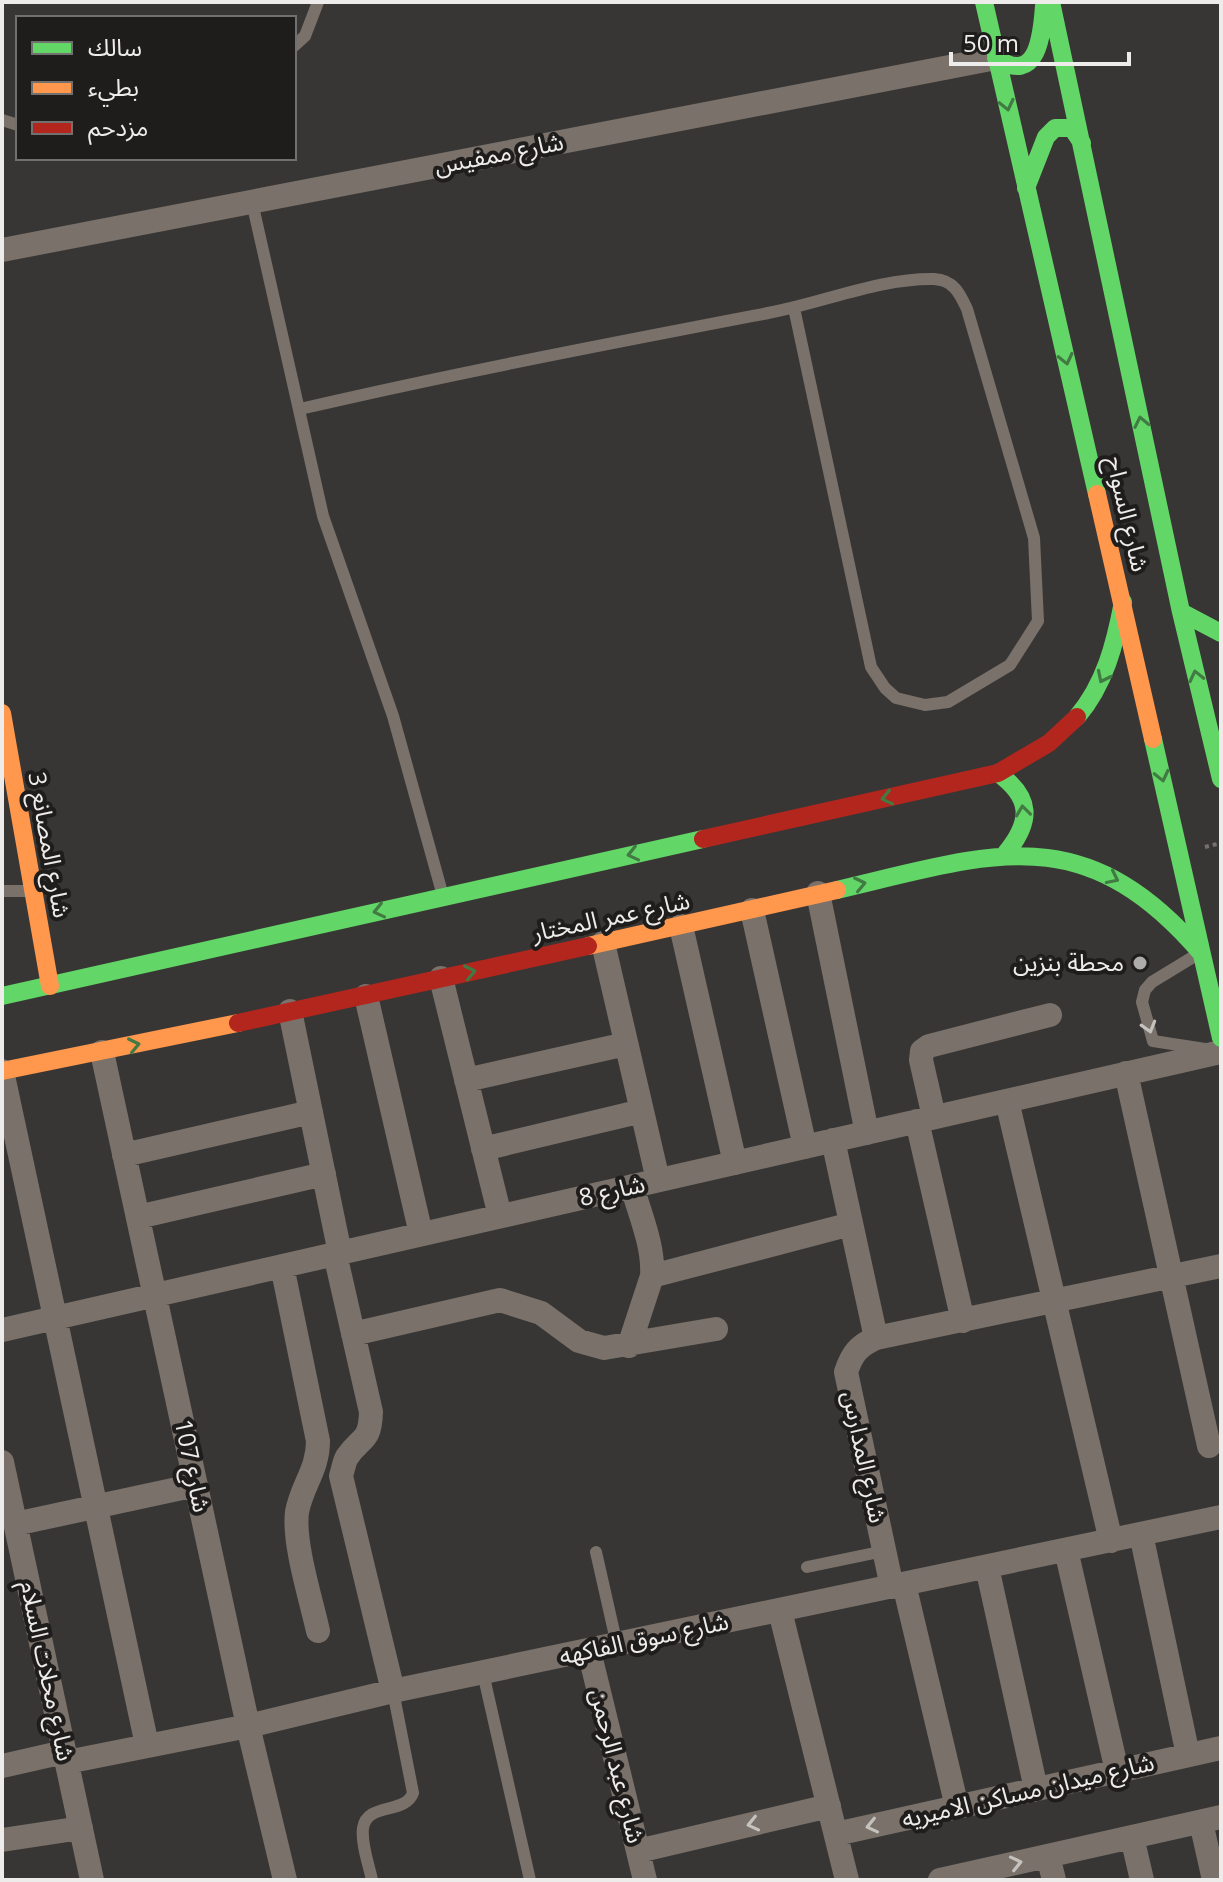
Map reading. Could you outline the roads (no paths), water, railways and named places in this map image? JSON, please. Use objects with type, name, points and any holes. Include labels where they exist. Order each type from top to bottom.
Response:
[{"type":"main road","name":"شارع السواح","points":[[984,2],[1221,1038]]},
{"type":"main road","name":"شارع السواح","points":[[1048,2],[1082,143],[1181,612],[1221,779]]},
{"type":"main road","points":[[996,58],[1010,66],[1025,64],[1032,59],[1039,46],[1048,2]]},
{"type":"main road","points":[[1026,188],[1046,137],[1055,128],[1072,128],[1082,143]]},
{"type":"main road","points":[[2,996],[998,773],[1061,734],[1086,707],[1105,675],[1118,639],[1123,602]]},
{"type":"main road","points":[[1181,612],[1221,633]]},
{"type":"main road","name":"شارع المصانع 3","points":[[2,713],[6,765],[50,986]]},
{"type":"main road","points":[[998,773],[1017,789],[1025,813],[1020,839],[1006,853]]},
{"type":"main road","name":"شارع عمر المختار","points":[[2,1071],[366,996],[1006,853],[1043,856],[1080,864],[1116,878],[1148,898],[1177,923],[1201,953]]},
{"type":"street","name":"شارع ممفيس","points":[[2,250],[996,58]]},
{"type":"street","points":[[818,893],[867,1133]]},
{"type":"street","points":[[752,910],[805,1147]]},
{"type":"street","points":[[681,926],[735,1163]]},
{"type":"street","points":[[603,943],[658,1180]]},
{"type":"street","points":[[441,978],[500,1216]]},
{"type":"street","points":[[366,996],[421,1234]]},
{"type":"street","points":[[290,1011],[371,1412],[370,1430],[347,1457],[341,1476],[393,1691]]},
{"type":"street","points":[[963,1321],[925,1119],[922,1051],[929,1046],[1050,1015]]},
{"type":"street","points":[[466,1080],[626,1044]]},
{"type":"street","name":"شارع 8","points":[[2,1330],[1221,1051]]},
{"type":"street","name":"شارع 107","points":[[102,1052],[248,1726],[285,1880]]},
{"type":"street","points":[[2,1071],[147,1745]]},
{"type":"street","points":[[1126,1073],[1209,1446]]},
{"type":"street","points":[[1007,1101],[1111,1541]]},
{"type":"street","points":[[483,1149],[642,1111]]},
{"type":"street","points":[[124,1155],[311,1112]]},
{"type":"street","points":[[833,1140],[876,1338],[1221,1266]]},
{"type":"street","points":[[138,1217],[324,1174]]},
{"type":"street","points":[[629,1346],[652,1276],[651,1253],[632,1186]]},
{"type":"street","points":[[652,1276],[851,1224]]},
{"type":"street","points":[[282,1266],[318,1441],[315,1468],[301,1495],[296,1517],[300,1551],[318,1631]]},
{"type":"street","points":[[353,1334],[500,1300],[541,1313],[579,1341],[604,1348],[716,1329]]},
{"type":"street","name":"شارع المدارس","points":[[876,1338],[861,1345],[851,1357],[846,1372],[884,1551],[898,1586],[957,1807]]},
{"type":"street","name":"شارع محلات السلام","points":[[2,1462],[5,1490],[92,1880]]},
{"type":"street","points":[[15,1524],[196,1485]]},
{"type":"street","name":"شارع سوق الفاكهه","points":[[3,1760],[66,1757],[248,1726],[393,1691],[1221,1517]]},
{"type":"street","points":[[1141,1534],[1188,1755]]},
{"type":"street","points":[[1066,1550],[1117,1771]]},
{"type":"street","points":[[987,1567],[1036,1789]]},
{"type":"street","points":[[780,1611],[847,1880]]},
{"type":"street","name":"شارع عبد الرحمن","points":[[589,1651],[645,1880]]},
{"type":"street","name":"شارع ميدان مساكن الاميريه","points":[[836,1834],[1221,1748]]},
{"type":"street","points":[[638,1851],[829,1806]]},
{"type":"street","points":[[940,1880],[976,1876],[1048,1856],[1211,1820],[1214,1880]]},
{"type":"street","points":[[2,1840],[81,1828]]},
{"type":"street","points":[[1132,1837],[1142,1880]]},
{"type":"street","points":[[1048,1856],[1054,1880]]},
{"type":"lane","points":[[296,44],[305,36],[318,2]]},
{"type":"lane","points":[[252,202],[323,516],[393,716],[443,897]]},
{"type":"lane","points":[[300,409],[454,373],[794,308],[892,283],[936,279],[949,282],[958,290],[967,309],[1034,538],[1038,621],[1010,665],[948,702],[925,705],[896,698],[871,667],[794,308]]},
{"type":"lane","points":[[2,891],[33,891]]},
{"type":"lane","points":[[1201,953],[1152,982],[1145,990],[1142,1002],[1153,1041],[1221,1051]]},
{"type":"lane","points":[[807,1567],[884,1551]]},
{"type":"lane","points":[[596,1552],[617,1645]]},
{"type":"lane","points":[[483,1673],[530,1880]]},
{"type":"lane","points":[[372,1880],[362,1832],[364,1823],[376,1812],[405,1804],[413,1793],[393,1691]]},
{"type":"place","name":"محطة بنزين","points":[[1140,963]]}]
